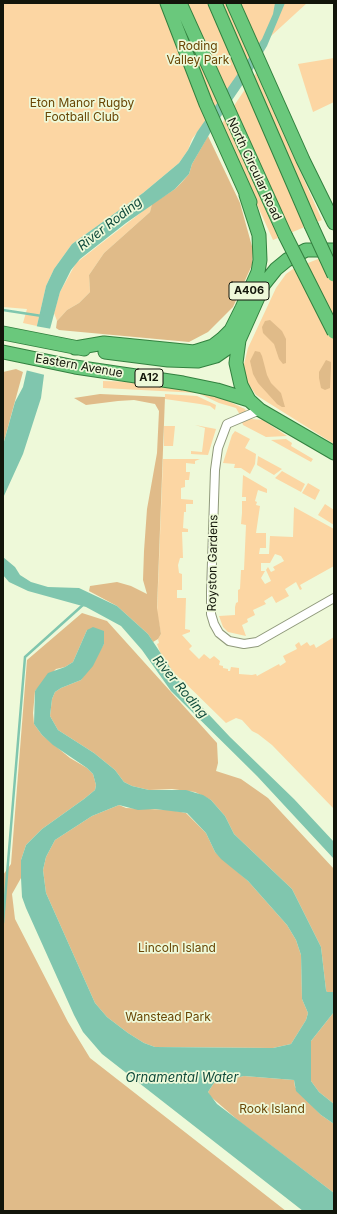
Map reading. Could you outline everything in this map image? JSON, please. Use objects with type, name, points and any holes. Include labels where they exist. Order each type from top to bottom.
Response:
[{"type":"highway","name":"A406","points":[[167,3],[206,104],[266,237],[267,254],[264,284]]},
{"type":"highway","name":"North Circular Road","points":[[180,3],[228,113],[285,235],[334,332]]},
{"type":"highway","points":[[215,3],[237,58],[334,275]]},
{"type":"highway","points":[[233,3],[303,160],[334,223]]},
{"type":"highway","name":"A406","points":[[75,348],[104,343],[194,352],[213,346],[222,339],[231,330],[242,308],[258,272],[260,260],[259,235],[246,195]]},
{"type":"highway","name":"A12","points":[[334,250],[306,250],[287,260],[264,284],[239,340],[237,370],[244,392],[249,400],[260,410],[334,453]]},
{"type":"highway","name":"Eastern Avenue","points":[[3,333],[75,348],[161,359],[198,361],[216,356],[239,340]]},
{"type":"highway","name":"Eastern Avenue","points":[[3,352],[75,367],[183,383],[217,390],[249,400]]},
{"type":"street","points":[[3,358],[23,356]]},
{"type":"street","name":"Royston Gardens","points":[[260,410],[227,424],[218,448],[215,470],[211,592],[211,614],[214,624],[219,633],[229,641],[244,644],[257,642],[334,598]]},
{"type":"green space","name":"Eton Manor Rugby Football Club","points":[[3,3],[307,3],[271,36],[192,139],[188,150],[179,163],[143,193],[72,244],[54,269],[46,286],[37,326],[23,323],[27,309],[3,307]]},
{"type":"green space","points":[[334,58],[334,102],[313,112],[298,64]]},
{"type":"green space","points":[[256,73],[322,220],[273,240],[221,125]]},
{"type":"green space","points":[[208,136],[240,203],[253,250],[252,265],[233,307],[208,332],[189,342],[59,330],[56,328],[57,321],[67,310],[79,303],[90,292],[89,275],[104,253],[150,212],[152,204],[175,189],[182,182],[189,174],[192,164]]},
{"type":"green space","points":[[152,204],[150,212],[104,253],[89,275],[90,292],[79,303],[67,310],[57,321],[54,313],[60,292],[76,263]]},
{"type":"green space","points":[[318,259],[334,260],[334,444],[256,395],[246,380],[244,372],[244,364],[248,348],[276,288],[286,274],[293,269]]},
{"type":"green space","points":[[270,320],[282,331],[286,339],[286,363],[283,364],[279,359],[274,344],[263,333],[262,327],[265,321]]},
{"type":"green space","points":[[255,351],[260,352],[267,375],[271,383],[281,393],[285,407],[277,404],[258,383],[253,374],[250,361]]},
{"type":"green space","points":[[326,360],[331,362],[331,367],[330,388],[325,390],[321,388],[319,372]]},
{"type":"green space","points":[[16,369],[23,372],[3,445],[3,372]]},
{"type":"green space","points":[[103,381],[139,382],[217,396],[245,409],[246,411],[240,415],[236,408],[219,403],[198,393],[103,388]]},
{"type":"green space","points":[[100,394],[165,397],[157,608],[161,634],[158,639],[153,642],[148,634],[117,606],[89,591],[90,586],[117,582],[131,586],[147,594],[143,580],[144,551],[147,509],[157,453],[159,411],[155,404],[134,400],[86,405],[74,398]]},
{"type":"green space","points":[[165,394],[197,396],[216,405],[215,410],[210,406],[165,399]]},
{"type":"green space","points":[[251,419],[263,420],[287,436],[266,437],[243,425],[242,422]]},
{"type":"green space","points":[[195,425],[216,429],[208,455],[191,454],[191,451],[202,452],[205,428]]},
{"type":"green space","points":[[164,426],[175,426],[173,446],[164,446]]},
{"type":"green space","points":[[235,431],[250,439],[245,448],[256,454],[255,464],[250,474],[241,468],[234,468],[235,464],[223,463],[232,435]]},
{"type":"green space","points":[[286,439],[292,443],[291,446],[313,459],[311,462],[271,440]]},
{"type":"green space","points":[[258,456],[282,469],[274,475],[257,465]]},
{"type":"green space","points":[[163,459],[200,459],[195,461],[195,464],[186,463],[186,472],[190,472],[189,480],[185,480],[185,487],[181,488],[181,499],[193,500],[193,504],[186,504],[186,512],[184,512],[183,528],[188,529],[188,532],[182,532],[183,558],[180,558],[178,565],[179,573],[182,574],[182,590],[177,590],[177,598],[186,598],[185,629],[190,630],[190,632],[182,635],[192,646],[189,649],[199,659],[204,654],[210,659],[214,656],[220,661],[219,665],[228,669],[228,671],[230,671],[231,667],[239,668],[239,674],[256,674],[257,676],[279,664],[280,666],[286,662],[283,656],[297,649],[295,645],[299,642],[301,646],[307,642],[310,646],[314,644],[316,648],[334,637],[334,809],[272,745],[252,731],[242,720],[236,718],[226,723],[180,678],[178,680],[161,655],[157,644],[159,643],[158,639],[161,634],[157,613]]},
{"type":"green space","points":[[282,471],[305,484],[301,492],[275,478]]},
{"type":"green space","points":[[243,475],[267,489],[267,493],[258,490],[255,501],[257,502],[256,505],[260,506],[256,533],[266,533],[266,548],[260,548],[259,554],[269,554],[270,536],[293,537],[294,507],[334,529],[334,566],[300,585],[302,589],[300,590],[296,582],[285,589],[289,596],[276,603],[272,596],[264,601],[266,604],[253,610],[255,615],[247,619],[248,622],[242,625],[246,636],[228,632],[223,627],[219,616],[235,615],[235,607],[236,603],[238,602],[241,570],[244,570],[246,525],[241,524],[242,501],[246,501],[246,497],[242,497]],"holes":[[[275,554],[281,556],[284,561],[273,567],[275,570],[271,572],[268,567],[266,570],[271,581],[265,584],[261,578],[265,571],[261,571],[261,563],[270,563]]]},
{"type":"green space","points":[[308,483],[320,490],[315,500],[302,493]]},
{"type":"green space","points":[[325,504],[334,510],[334,525],[318,515]]},
{"type":"green space","points":[[82,613],[107,621],[217,743],[218,763],[216,771],[241,779],[268,798],[334,869],[334,992],[327,992],[326,990],[321,947],[292,889],[234,834],[225,816],[211,800],[195,792],[172,789],[149,790],[132,786],[124,782],[115,770],[94,753],[58,730],[50,716],[52,699],[55,692],[81,680],[104,644],[87,630],[73,662],[65,667],[56,669],[35,691],[33,713],[34,724],[42,735],[70,758],[87,768],[93,774],[96,785],[95,790],[42,829],[26,845],[21,860],[21,878],[12,894],[15,919],[68,1022],[90,1058],[286,1211],[3,1211],[3,875],[11,864],[27,660]]},
{"type":"green space","name":"Lincoln Island","points":[[119,805],[126,808],[171,810],[186,813],[206,833],[215,852],[248,881],[287,925],[296,940],[301,955],[302,999],[308,1013],[306,1020],[291,1044],[273,1048],[155,1047],[144,1043],[128,1033],[107,1017],[95,1003],[46,893],[43,870],[46,857],[55,840],[92,816]]},
{"type":"green space","points":[[334,1012],[334,1104],[319,1092],[311,1081],[311,1041]]},
{"type":"green space","name":"Rook Island","points":[[244,1076],[294,1080],[295,1087],[321,1115],[334,1124],[334,1193],[240,1122],[210,1096],[208,1092],[214,1083]]},
{"type":"water","name":"River Roding","points":[[275,3],[285,3],[267,46],[252,71],[213,128],[192,164],[189,174],[175,189],[126,223],[80,259],[71,270],[60,292],[50,329],[41,398],[23,454],[3,498],[3,445],[15,402],[23,387],[46,286],[54,269],[72,244],[143,193],[179,163],[188,150],[197,132],[262,39],[273,14]]},
{"type":"water","name":"River Roding","points":[[3,557],[15,567],[20,575],[31,582],[48,587],[79,588],[117,606],[148,634],[183,687],[230,737],[294,799],[334,842],[334,859],[257,776],[171,691],[142,650],[121,626],[86,607],[28,591],[9,582],[3,575]]},
{"type":"water","name":"Ornamental Water","points":[[93,627],[104,631],[104,644],[93,666],[81,680],[55,692],[52,699],[50,716],[58,730],[94,753],[115,770],[124,782],[132,786],[149,790],[186,790],[203,795],[211,800],[225,816],[234,834],[292,889],[321,947],[326,990],[327,992],[334,992],[334,1012],[311,1041],[311,1081],[319,1092],[334,1104],[334,1124],[321,1115],[296,1091],[294,1080],[244,1076],[214,1083],[208,1092],[217,1104],[334,1193],[334,1211],[303,1211],[102,1054],[83,1032],[74,1015],[26,908],[22,897],[21,860],[26,845],[42,829],[95,790],[96,785],[93,774],[87,768],[53,745],[42,735],[34,724],[35,691],[48,673],[65,667],[73,662],[87,630]],"holes":[[[119,805],[138,810],[155,809],[187,813],[206,833],[215,852],[221,859],[248,881],[287,925],[296,940],[301,955],[302,999],[308,1013],[306,1020],[291,1044],[273,1048],[155,1047],[144,1043],[128,1033],[107,1017],[95,1003],[46,893],[43,870],[46,857],[55,840],[92,816]]]},
{"type":"pier","points":[[35,326],[52,329],[45,375],[25,370]]},
{"type":"waterway","points":[[3,310],[42,316]]},
{"type":"waterway","points":[[3,923],[25,657],[84,604]]},
{"type":"park label","name":"Roding Valley Park","points":[[198,53]]},
{"type":"park label","name":"Wanstead Park","points":[[168,1017]]}]
